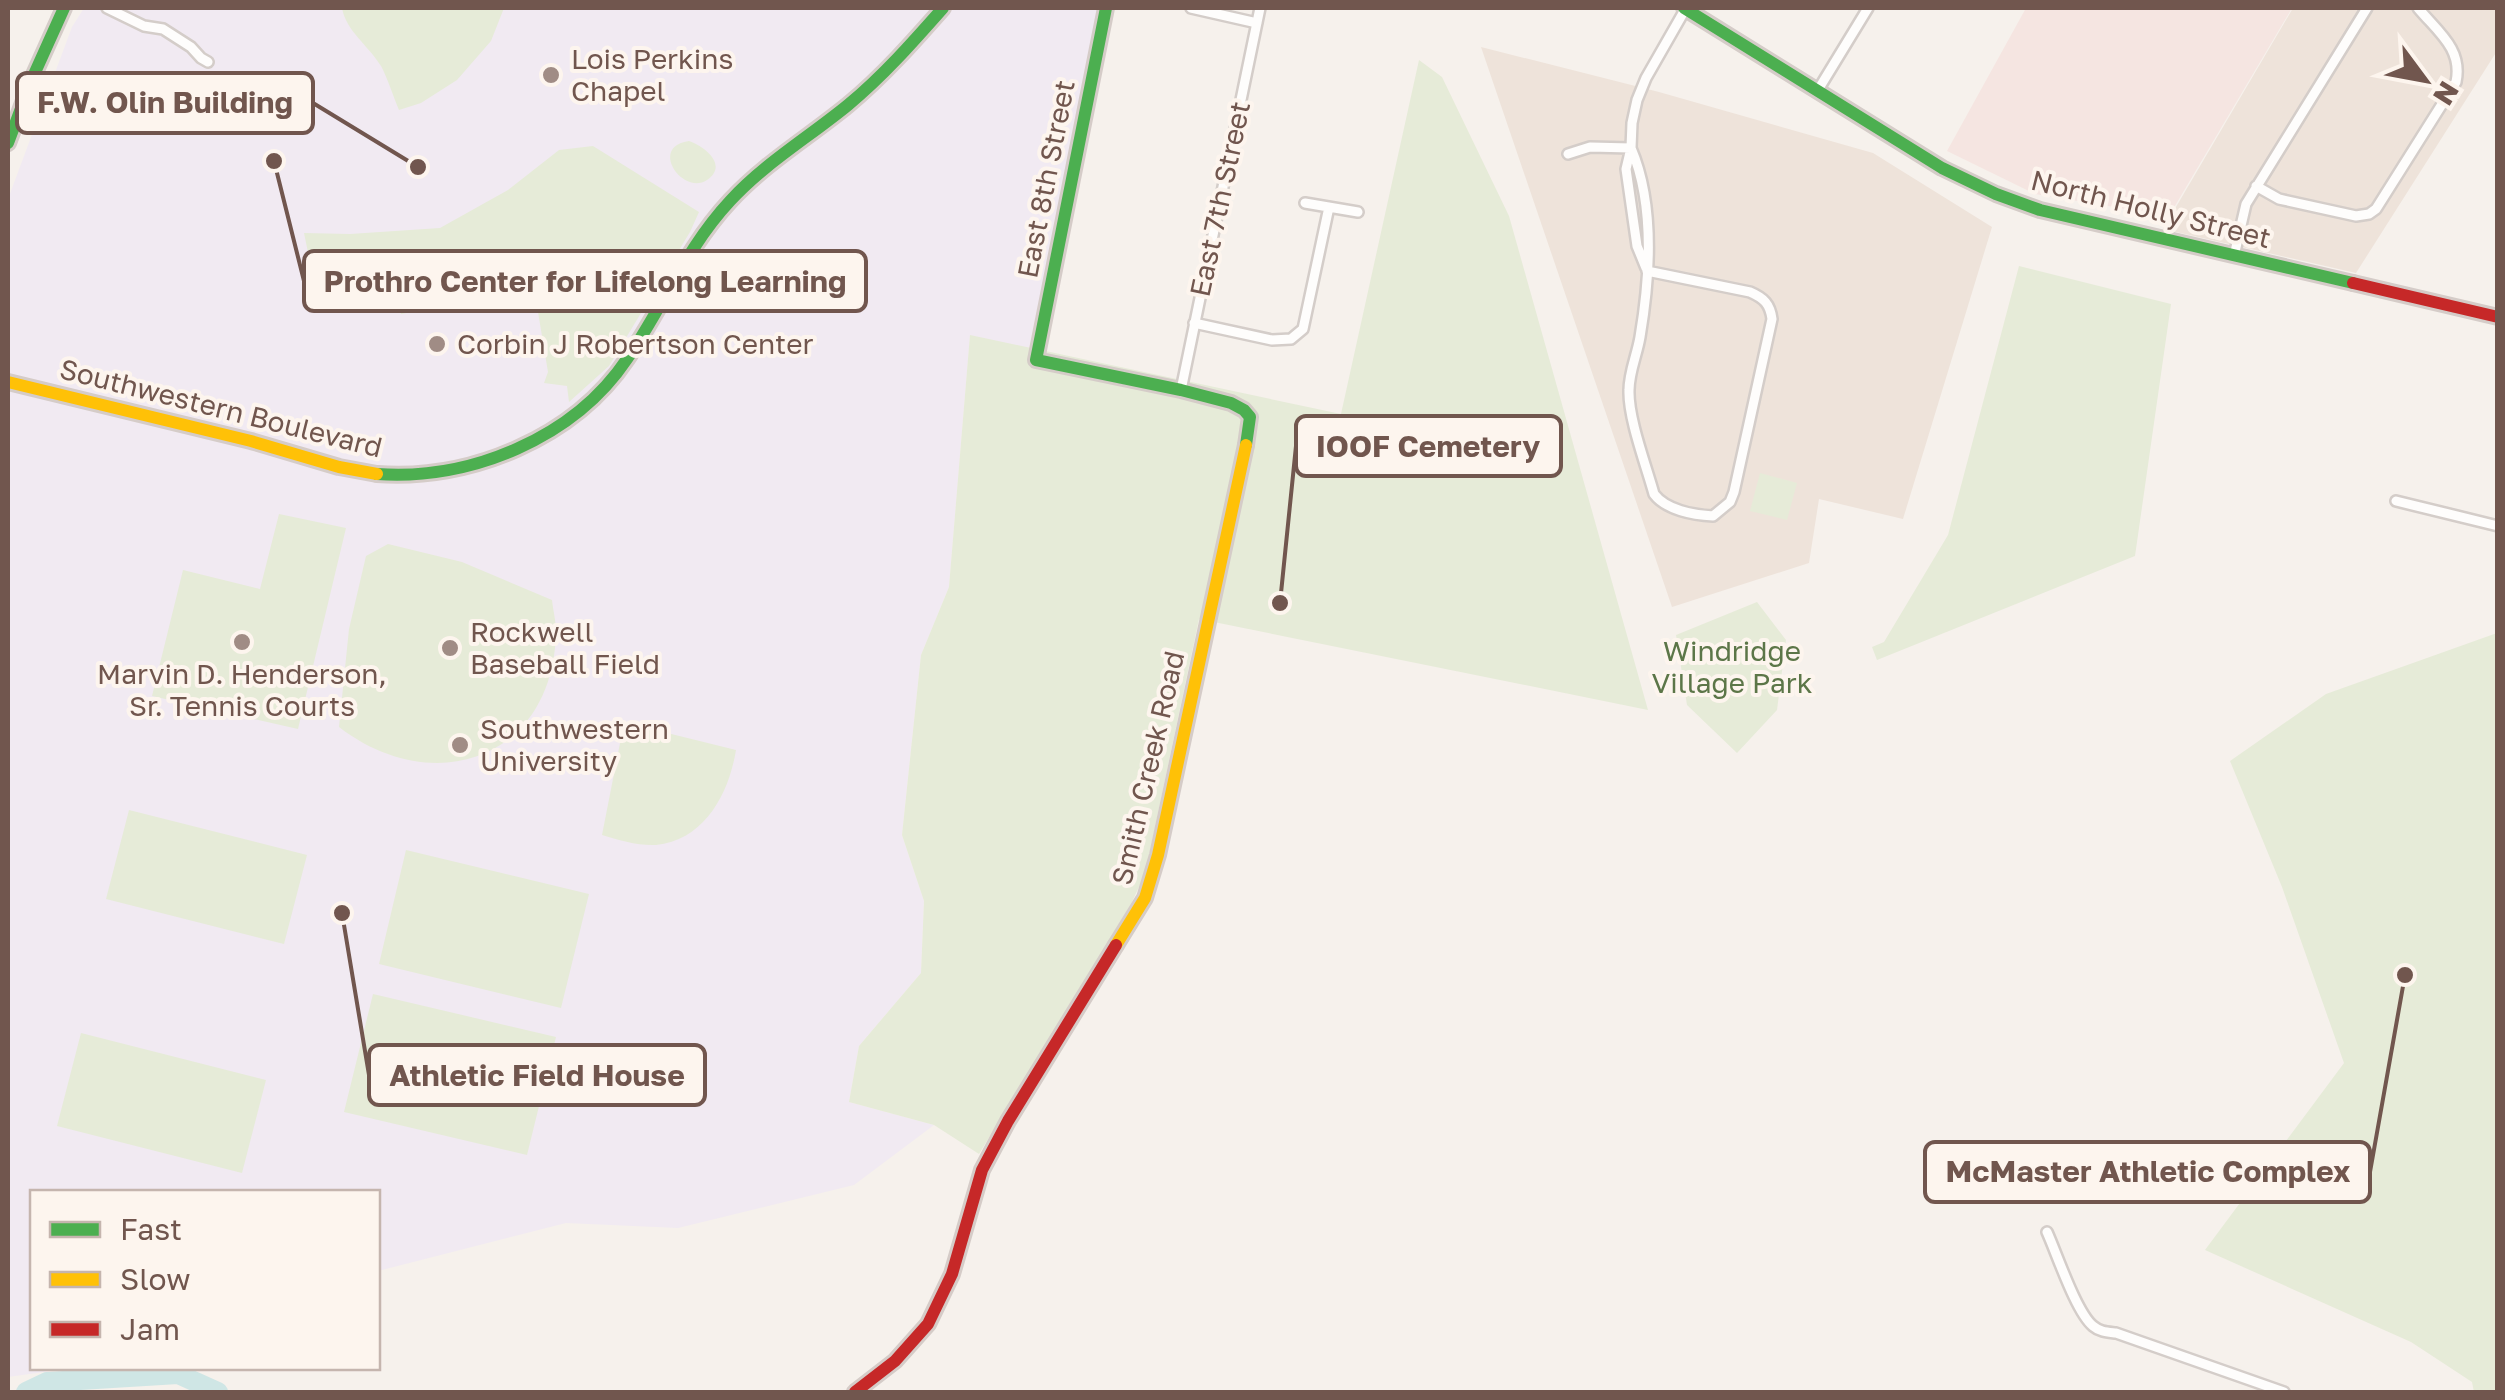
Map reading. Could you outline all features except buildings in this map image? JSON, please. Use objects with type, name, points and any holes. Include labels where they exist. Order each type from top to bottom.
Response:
[{"type":"street","points":[[8,144],[64,8]]},
{"type":"street","points":[[107,8],[144,26],[163,29],[208,62]]},
{"type":"street","name":"Southwestern Boulevard","points":[[8,382],[392,475],[474,463],[527,445],[559,427],[602,393],[635,349],[685,259],[739,191],[888,69],[943,8]]},
{"type":"street","name":"East 8th Street","points":[[1036,360],[1106,8]]},
{"type":"street","points":[[1191,8],[1256,23]]},
{"type":"street","name":"East 7th Street","points":[[1181,390],[1260,8]]},
{"type":"street","points":[[1647,271],[1750,292],[1763,298],[1770,308],[1772,320],[1734,492],[1730,502],[1713,516],[1672,508],[1654,494],[1628,389],[1640,342],[1647,271],[1638,246],[1626,169],[1632,123],[1646,78],[1686,8]]},
{"type":"street","name":"North Holly Street","points":[[1686,8],[1968,183],[1994,195],[2040,210],[2498,317]]},
{"type":"street","points":[[1818,90],[1868,8]]},
{"type":"street","points":[[2234,256],[2246,204],[2367,8]]},
{"type":"street","points":[[2256,186],[2280,200],[2356,216],[2376,209],[2456,82],[2456,53],[2418,8]]},
{"type":"street","points":[[1568,154],[1590,147],[1631,148]]},
{"type":"street","points":[[1305,203],[1358,212]]},
{"type":"street","points":[[1194,324],[1272,340],[1292,339],[1303,329],[1329,207]]},
{"type":"street","name":"Smith Creek Road","points":[[855,1392],[895,1361],[928,1324],[952,1274],[982,1170],[1145,898],[1158,855],[1250,426],[1250,417],[1238,406],[1036,360]]},
{"type":"street","points":[[2396,501],[2498,526]]},
{"type":"street","points":[[2047,1232],[2080,1307],[2097,1330],[2284,1392]]},
{"type":"shaded area","name":"Southwestern University","points":[[84,8],[1102,8],[1029,348],[970,336],[949,587],[921,655],[902,835],[924,901],[921,973],[859,1046],[849,1102],[934,1125],[854,1185],[678,1228],[566,1223],[380,1270],[380,1190],[30,1190],[30,1370],[58,1370],[8,1377],[8,199],[72,27]]},
{"type":"shaded area","points":[[2026,8],[2292,8],[2169,216],[2035,194],[1947,151]]},
{"type":"shaded area","points":[[2293,8],[2497,8],[2497,51],[2356,273],[2163,229]]},
{"type":"shaded area","points":[[1481,47],[1659,92],[1873,153],[1992,227],[1903,519],[1819,499],[1809,563],[1672,607]]},
{"type":"green space","points":[[342,8],[504,8],[491,41],[457,80],[421,103],[399,110],[381,66],[353,31]]},
{"type":"green space","points":[[1419,60],[1442,77],[1509,216],[1648,710],[1199,619],[1145,874],[1131,904],[979,1154],[934,1125],[849,1102],[859,1046],[921,973],[924,901],[902,835],[921,655],[949,587],[970,335],[1341,414]]},
{"type":"green space","points":[[689,141],[715,162],[713,174],[698,183],[680,176],[670,160],[677,145]]},
{"type":"green space","points":[[593,146],[699,212],[609,366],[569,402],[567,386],[544,383],[548,372],[538,312],[523,292],[401,314],[398,299],[320,310],[304,233],[440,228],[508,190],[559,150]]},
{"type":"green space","points":[[2019,266],[2171,304],[2135,556],[1877,660],[1872,647],[1884,642],[1948,535]]},
{"type":"green space","points":[[1760,473],[1797,483],[1787,520],[1750,511]]},
{"type":"green space","name":"Marvin D. Henderson, Sr. Tennis Courts","points":[[279,514],[346,528],[298,729],[152,696],[183,570],[260,589]]},
{"type":"green space","name":"Rockwell Baseball Field","points":[[388,544],[462,562],[552,600],[556,631],[550,675],[535,710],[512,737],[482,754],[449,762],[413,761],[376,749],[339,727],[349,629],[366,556]]},
{"type":"green space","name":"Windridge Village Park","points":[[1757,602],[1786,640],[1777,710],[1737,753],[1687,705],[1676,635]]},
{"type":"green space","points":[[2497,633],[2498,1392],[2474,1392],[2472,1382],[2411,1342],[2205,1250],[2344,1063],[2282,887],[2230,761],[2326,694]]},
{"type":"green space","points":[[632,726],[736,750],[721,798],[712,812],[688,834],[673,841],[643,845],[602,835],[621,738]]},
{"type":"green space","points":[[129,810],[307,855],[284,944],[106,899]]},
{"type":"green space","points":[[406,850],[589,894],[561,1008],[379,964]]},
{"type":"green space","points":[[373,994],[556,1037],[527,1155],[344,1112]]},
{"type":"green space","points":[[81,1033],[266,1080],[242,1173],[57,1126]]},
{"type":"waterway","points":[[26,1392],[47,1382],[178,1374],[218,1392]]},
{"type":"traffic: fast","points":[[8,143],[64,8]]},
{"type":"traffic: fast","points":[[377,474],[448,470],[483,462],[517,449],[579,411],[627,359],[700,238],[730,201],[772,162],[861,94],[943,8]]},
{"type":"traffic: fast","points":[[1106,8],[1036,360],[1231,403],[1250,417],[1246,445]]},
{"type":"traffic: fast","points":[[1684,8],[1942,168],[1996,194],[2040,210],[2353,283]]},
{"type":"traffic: slow","points":[[8,382],[377,474]]},
{"type":"traffic: slow","points":[[1116,945],[1145,898],[1158,855],[1246,445]]},
{"type":"traffic: jam","points":[[2353,283],[2498,317]]},
{"type":"traffic: jam","points":[[855,1392],[895,1361],[928,1324],[952,1274],[982,1170],[1116,945]]},
{"type":"place","name":"Lois Perkins Chapel","points":[[551,75]]},
{"type":"place","name":"Prothro Center for Lifelong Learning","points":[[274,161]]},
{"type":"place","name":"F.W. Olin Building","points":[[418,167]]},
{"type":"place","name":"Corbin J Robertson Center","points":[[437,344]]},
{"type":"place","name":"IOOF Cemetery","points":[[1280,603]]},
{"type":"place","name":"Marvin D. Henderson, Sr. Tennis Courts","points":[[242,642]]},
{"type":"place","name":"Rockwell Baseball Field","points":[[450,648]]},
{"type":"place","name":"Southwestern University","points":[[460,745]]},
{"type":"place","name":"Athletic Field House","points":[[342,913]]},
{"type":"place","name":"McMaster Athletic Complex","points":[[2405,975]]}]
